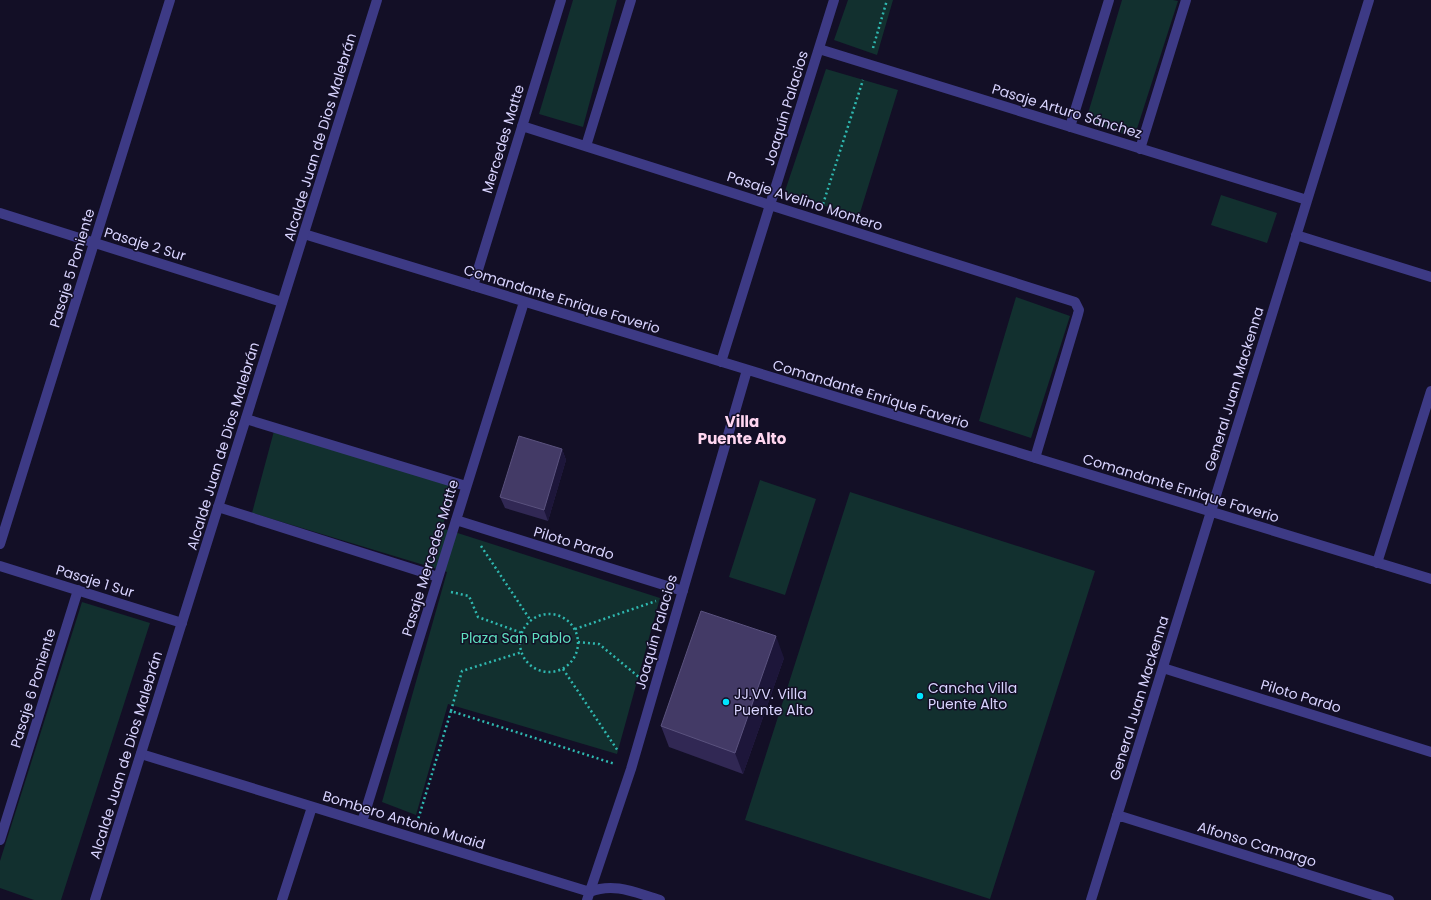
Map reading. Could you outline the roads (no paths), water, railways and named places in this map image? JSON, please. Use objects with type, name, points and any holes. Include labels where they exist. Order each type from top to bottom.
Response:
[{"type":"street","name":"Pasaje 5 Poniente","points":[[0,544],[170,0]]},
{"type":"street","name":"Alcalde Juan de Dios Malebrán","points":[[95,900],[377,0]]},
{"type":"street","name":"Mercedes Matte","points":[[473,286],[561,0]]},
{"type":"street","points":[[586,146],[631,0]]},
{"type":"street","name":"Joaquín Palacios","points":[[721,362],[834,0]]},
{"type":"street","points":[[1070,127],[1109,0]]},
{"type":"street","points":[[1140,149],[1186,0]]},
{"type":"street","name":"General Juan Mackenna","points":[[1091,900],[1369,0]]},
{"type":"street","name":"Pasaje Arturo Sánchez","points":[[819,49],[1307,200]]},
{"type":"street","name":"Pasaje Avelino Montero","points":[[522,126],[1071,301],[1078,306],[1079,310],[1035,458]]},
{"type":"street","name":"Pasaje 2 Sur","points":[[0,213],[282,302]]},
{"type":"street","name":"Comandante Enrique Faverio","points":[[304,234],[1431,579]]},
{"type":"street","points":[[1296,235],[1431,277]]},
{"type":"street","name":"Pasaje Mercedes Matte","points":[[362,822],[524,302]]},
{"type":"street","name":"Joaquín Palacios","points":[[588,896],[631,769],[747,370]]},
{"type":"street","points":[[1377,563],[1431,391]]},
{"type":"street","points":[[246,419],[466,486]]},
{"type":"street","points":[[218,507],[438,578]]},
{"type":"street","name":"Piloto Pardo","points":[[456,520],[683,591]]},
{"type":"street","name":"Pasaje 1 Sur","points":[[0,566],[182,623]]},
{"type":"street","name":"Pasaje 6 Poniente","points":[[0,840],[78,590]]},
{"type":"street","name":"Piloto Pardo","points":[[1163,668],[1431,752]]},
{"type":"street","name":"Bombero Antonio Muaid","points":[[141,754],[413,838],[588,896]]},
{"type":"street","points":[[282,900],[312,807]]},
{"type":"street","name":"Alfonso Camargo","points":[[1117,816],[1389,900]]},
{"type":"street","points":[[588,896],[605,888],[613,887],[622,888],[660,900]]},
{"type":"place","name":"Cancha Villa Puente Alto","points":[[920,696]]},
{"type":"place","name":"JJ.VV. Villa Puente Alto","points":[[726,702]]},
{"type":"district","name":"Villa Puente Alto","points":[[742,430]]},
{"type":"park label","name":"Plaza San Pablo","points":[[516,638]]}]
